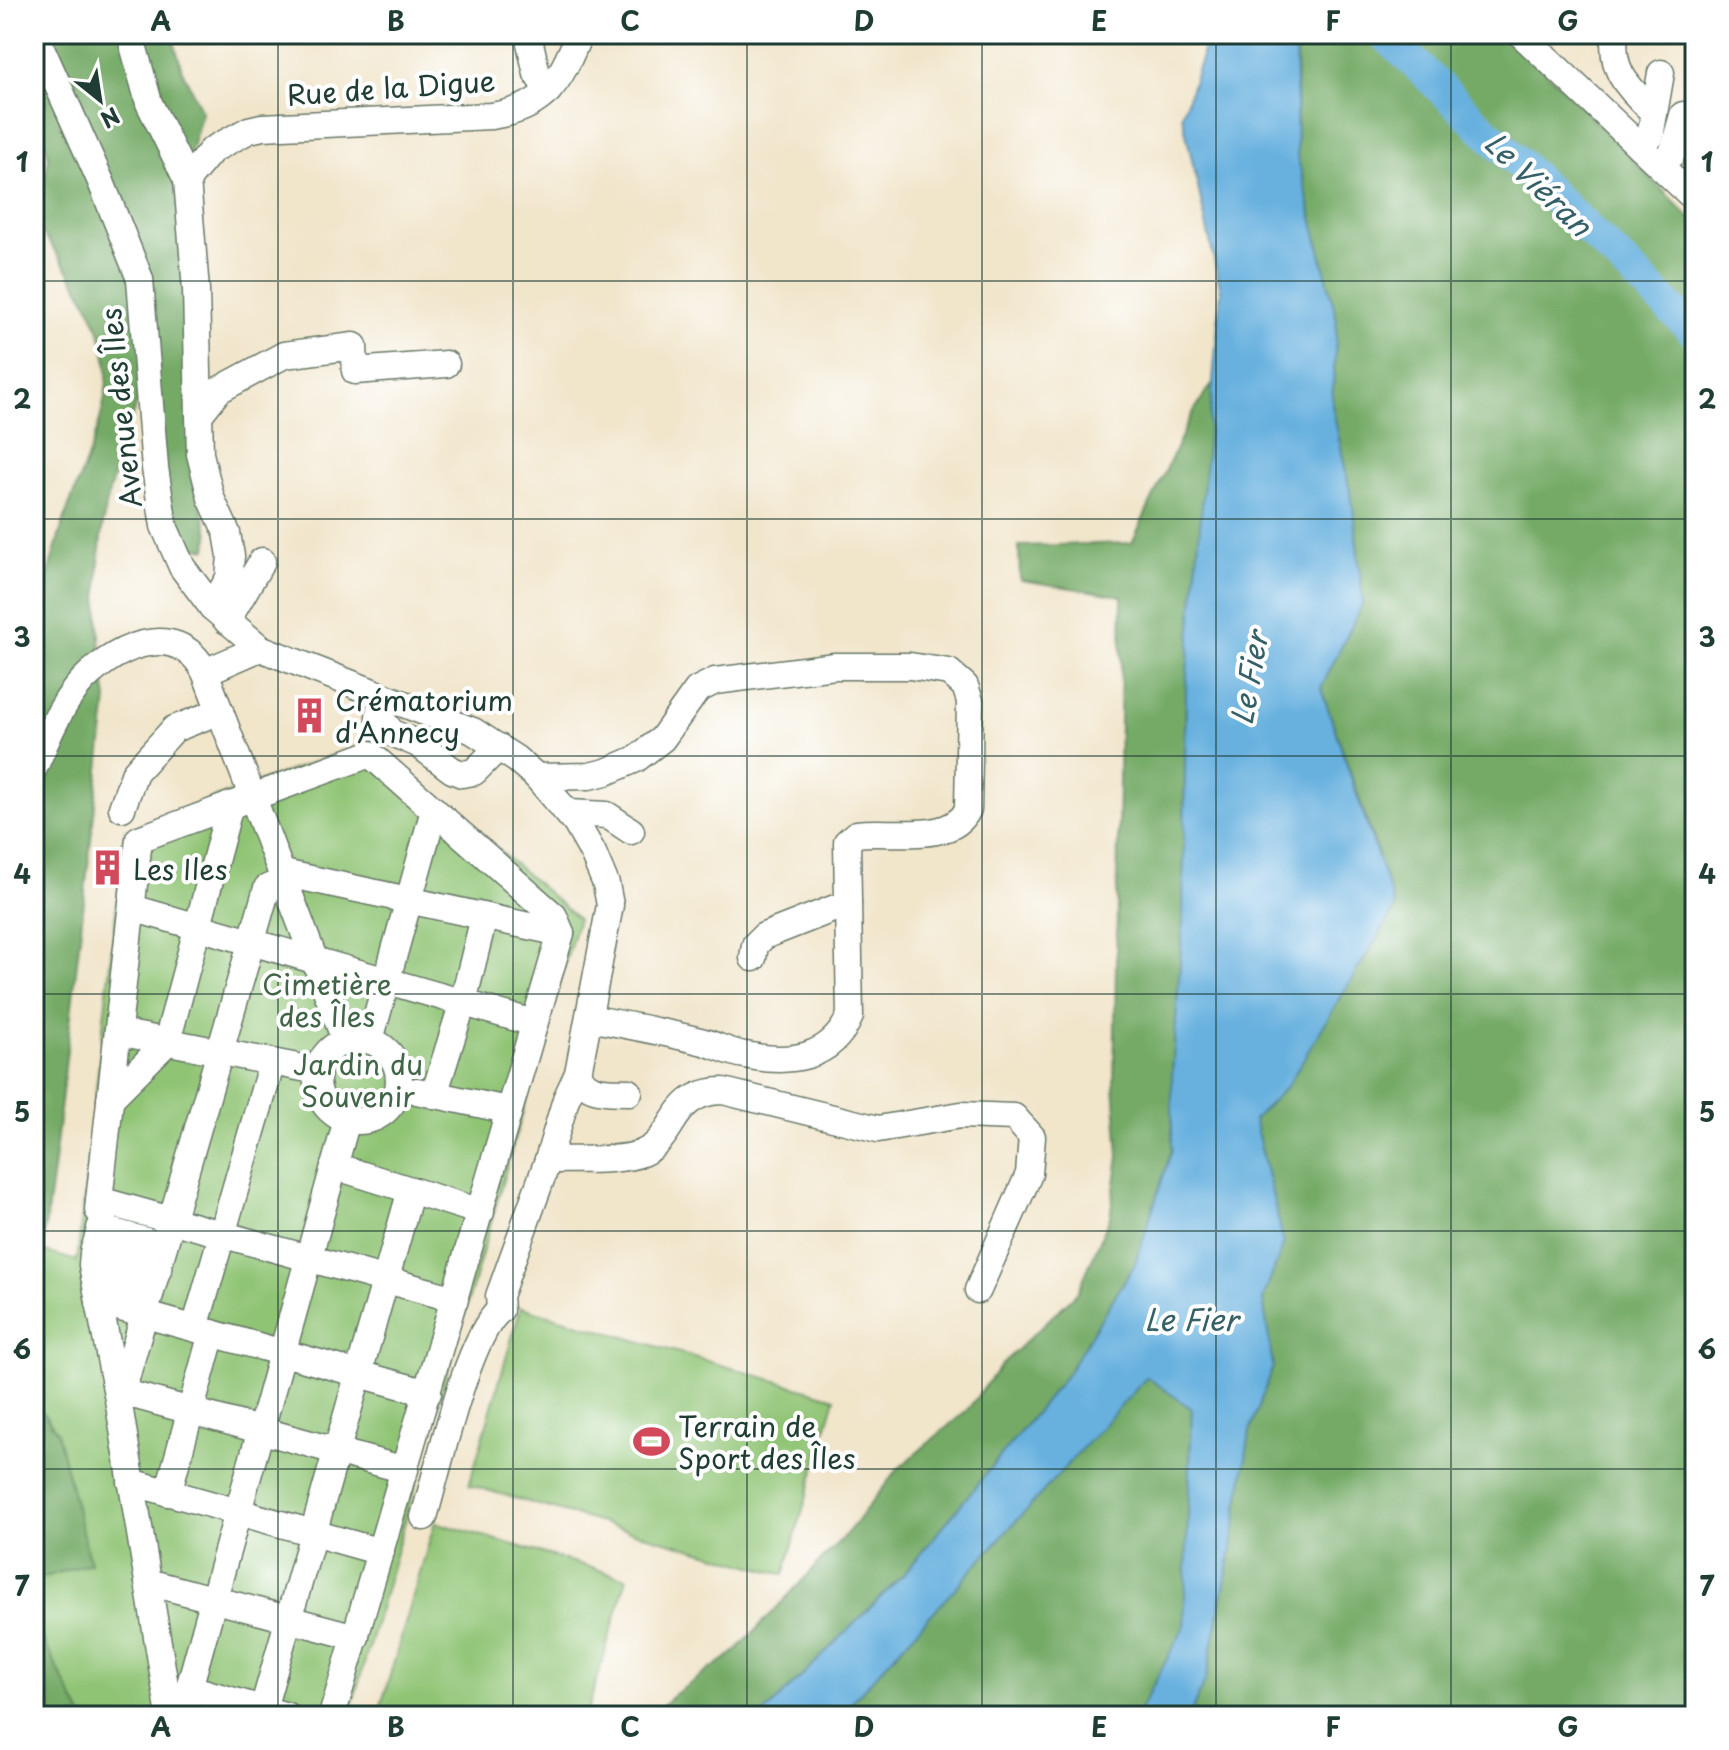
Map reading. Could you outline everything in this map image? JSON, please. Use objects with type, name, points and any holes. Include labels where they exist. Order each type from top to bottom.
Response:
[{"type":"street","name":"Avenue des Îles","points":[[35,34],[140,279],[155,468],[164,526],[182,567],[220,614],[260,648],[473,731],[499,747],[537,777],[569,813],[593,853],[606,884],[610,905],[578,1073],[566,1099],[548,1160],[499,1296],[500,1310],[487,1323],[477,1341],[424,1517]]},
{"type":"street","points":[[130,34],[149,103],[187,180],[196,290],[202,469],[227,533],[231,556],[220,614]]},
{"type":"street","points":[[528,34],[537,74],[548,91]]},
{"type":"street","name":"Rue de la Digue","points":[[187,180],[212,150],[249,130],[503,114],[527,106],[548,91],[565,69],[579,34]]},
{"type":"street","points":[[1521,34],[1695,199]]},
{"type":"street","points":[[1615,34],[1613,55],[1617,71],[1654,113]]},
{"type":"street","points":[[1639,146],[1650,137],[1661,73]]},
{"type":"street","points":[[1659,164],[1672,154],[1683,115]]},
{"type":"street","points":[[199,415],[219,390],[284,355],[354,346],[355,371],[446,364]]},
{"type":"street","points":[[220,614],[262,561]]},
{"type":"street","points":[[34,768],[66,702],[89,675],[118,654],[150,643],[169,642],[195,655],[220,711],[244,796],[284,876],[313,960],[357,1040]]},
{"type":"street","points":[[205,672],[260,648]]},
{"type":"street","points":[[537,777],[589,776],[636,759],[662,739],[697,690],[715,681],[835,666],[910,666],[949,672],[961,680],[970,701],[968,809],[965,816],[956,826],[943,831],[861,833],[852,836],[847,846],[850,1016],[829,1046],[810,1056],[789,1060],[745,1055],[707,1043],[587,1028]]},
{"type":"street","points":[[380,708],[379,716],[392,733],[418,744],[457,772],[474,772],[499,747]]},
{"type":"street","points":[[122,808],[135,772],[174,729],[220,711]]},
{"type":"street","points":[[170,1716],[120,1399],[97,1289],[97,1239],[104,1218],[98,1210],[139,839],[244,796],[370,754],[554,916],[561,933],[332,1716]]},
{"type":"street","points":[[110,1099],[167,1042],[198,927],[244,796]]},
{"type":"street","points":[[357,1040],[387,981],[434,810]]},
{"type":"street","points":[[569,813],[607,815],[631,831]]},
{"type":"street","points":[[120,1399],[267,888],[284,876],[561,933]]},
{"type":"street","points":[[753,958],[755,945],[764,936],[848,903]]},
{"type":"street","points":[[132,908],[534,1023]]},
{"type":"street","points":[[434,1095],[463,1002],[484,917]]},
{"type":"street","points":[[118,1032],[318,1071]]},
{"type":"street","points":[[357,1040],[381,1045],[396,1064],[398,1089],[386,1110],[375,1117],[364,1121],[347,1120],[329,1110],[322,1101],[317,1089],[318,1071],[325,1054],[357,1040]]},
{"type":"street","points":[[168,1493],[190,1411],[222,1234],[272,1062]]},
{"type":"street","points":[[578,1073],[582,1082],[598,1091],[629,1092]]},
{"type":"street","points":[[398,1089],[507,1110]]},
{"type":"street","points":[[548,1160],[642,1154],[655,1144],[690,1100],[714,1091],[878,1129],[961,1115],[1014,1117],[1032,1137],[1029,1174],[978,1290]]},
{"type":"street","points":[[185,1716],[189,1688],[347,1120]]},
{"type":"street","points":[[334,1166],[481,1212]]},
{"type":"street","points":[[189,1688],[270,1714],[288,1619],[411,1190]]},
{"type":"street","points":[[99,1200],[455,1299]]},
{"type":"street","points":[[97,1239],[154,1280],[203,1330],[428,1393]]},
{"type":"street","points":[[97,1289],[154,1280]]},
{"type":"street","points":[[120,1399],[190,1411],[405,1470]]},
{"type":"street","points":[[131,1482],[381,1552]]},
{"type":"street","points":[[148,1582],[356,1637]]},
{"type":"green space","points":[[34,34],[172,34],[182,70],[202,112],[192,148],[175,183],[182,238],[193,479],[209,534],[207,549],[186,545],[170,508],[139,397],[111,486],[101,539],[98,608],[107,700],[54,1163],[34,1287],[34,615],[97,429],[107,380],[102,338],[94,318],[73,278],[37,225],[49,157],[34,101]]},
{"type":"green space","points":[[1296,34],[1509,34],[1695,223],[1695,1716],[1189,1716],[1206,1679],[1232,1547],[1250,1431],[1273,1366],[1263,1299],[1284,1243],[1254,1119],[1287,1086],[1379,856],[1321,688],[1363,603],[1353,507],[1332,405],[1337,320],[1297,155]]},
{"type":"green space","points":[[1214,381],[1186,685],[1183,922],[1172,1076],[1172,1149],[1135,1264],[1065,1377],[905,1573],[762,1716],[652,1716],[671,1697],[735,1652],[848,1532],[898,1469],[967,1410],[1003,1363],[1078,1292],[1110,1217],[1119,1156],[1114,1085],[1122,596],[1020,580],[1019,546],[1132,543],[1192,414]]},
{"type":"green space","name":"Cimetière des Îles","points":[[373,741],[578,919],[349,1716],[82,1716],[34,1623],[34,1568],[41,1578],[57,1432],[34,1401],[34,1287],[42,1251],[77,1261],[125,830]]},
{"type":"green space","name":"Terrain de Sport des Îles","points":[[521,1307],[835,1398],[784,1575],[469,1485]]},
{"type":"green space","points":[[1147,1376],[1192,1408],[1184,1627],[1137,1716],[839,1716]]},
{"type":"green space","points":[[34,1401],[57,1432],[90,1563],[41,1578],[34,1568]]},
{"type":"green space","points":[[435,1522],[627,1578],[586,1716],[378,1716]]},
{"type":"green space","points":[[34,1623],[82,1716],[53,1716]]},
{"type":"green space","points":[[34,1629],[53,1716],[34,1716]]},
{"type":"water","name":"Le Fier","points":[[1203,34],[1295,34],[1297,155],[1337,320],[1332,405],[1353,507],[1363,603],[1321,688],[1395,908],[1287,1086],[1254,1119],[1284,1243],[1263,1299],[1273,1366],[1250,1431],[1232,1547],[1206,1679],[1189,1716],[1137,1716],[1184,1627],[1192,1409],[1147,1377],[839,1716],[762,1716],[905,1573],[1065,1377],[1135,1264],[1172,1149],[1172,1076],[1183,922],[1186,685],[1221,291],[1182,115],[1202,56]]},
{"type":"waterway","name":"Le Viéran","points":[[1384,34],[1695,332]]},
{"type":"place","name":"Crématorium d'Annecy","points":[[309,715]]},
{"type":"place","name":"Les Iles","points":[[107,868]]},
{"type":"place","name":"Terrain de Sport des Îles","points":[[652,1441]]},
{"type":"park label","name":"Jardin du Souvenir","points":[[358,1079]]}]
